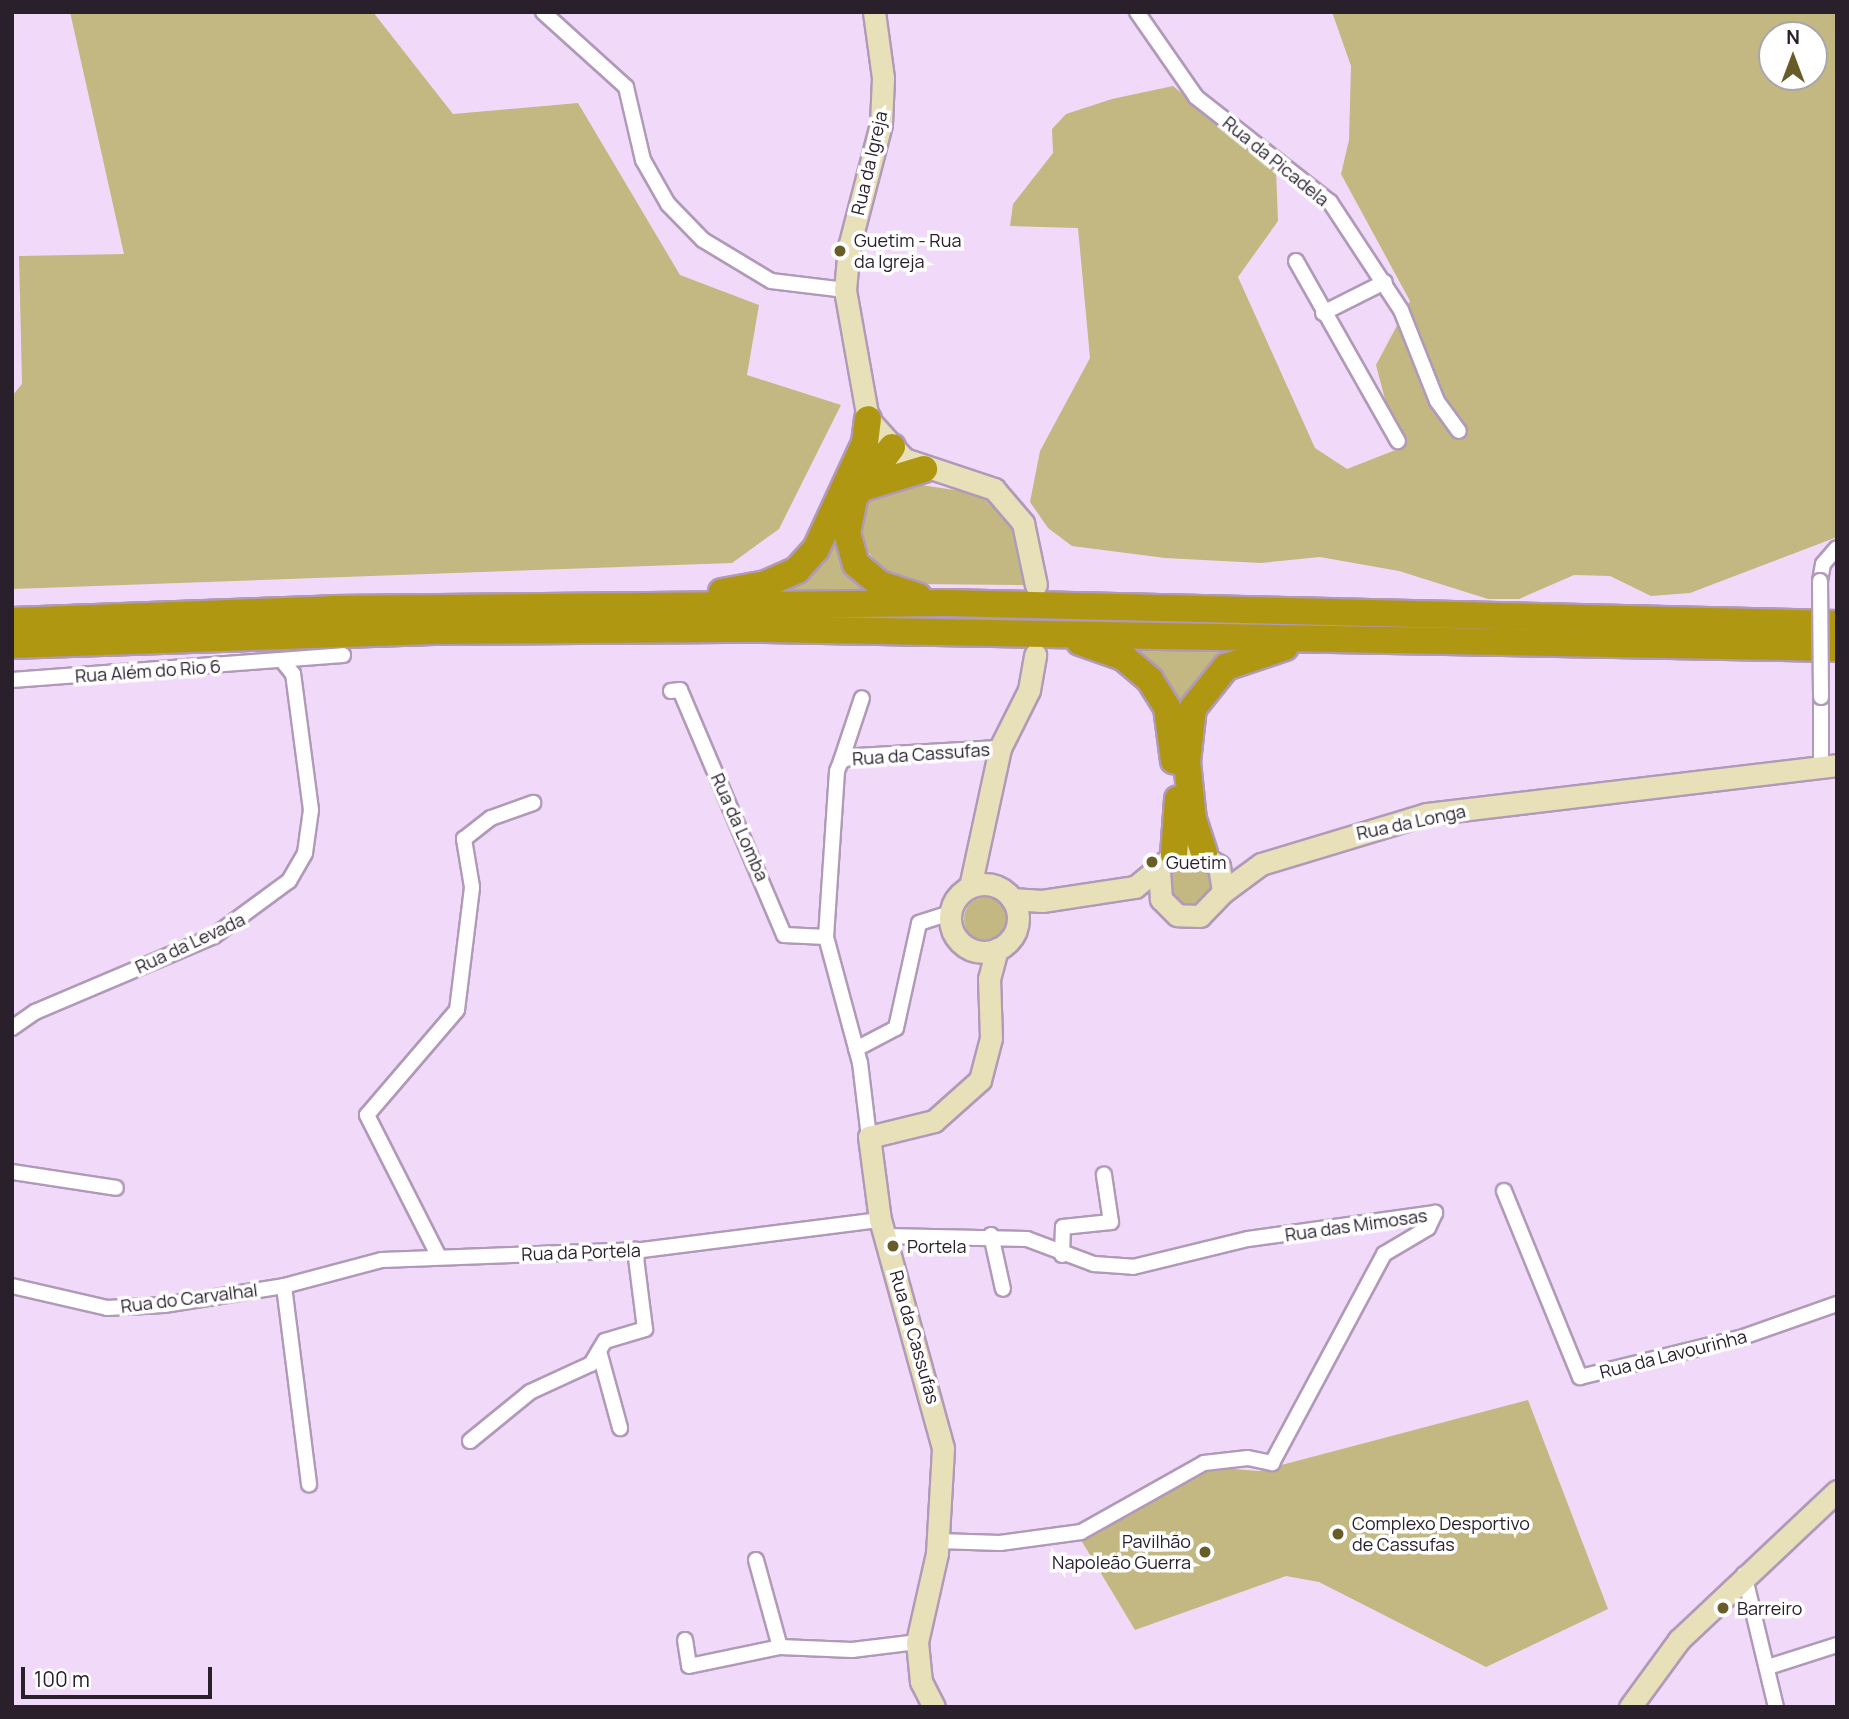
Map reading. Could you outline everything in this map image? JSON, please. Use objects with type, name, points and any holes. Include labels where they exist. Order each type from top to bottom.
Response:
[{"type":"highway","points":[[868,419],[848,514],[856,564],[880,584],[947,603]]},
{"type":"highway","points":[[684,603],[797,569],[826,534],[854,483],[892,447]]},
{"type":"highway","points":[[854,483],[924,469]]},
{"type":"highway","points":[[12,621],[684,603],[947,603],[1837,624]]},
{"type":"highway","points":[[12,645],[454,631],[1041,644],[1323,642],[1837,648]]},
{"type":"highway","points":[[1212,860],[1193,820],[1187,762],[1201,690],[1226,667],[1262,650],[1323,642]]},
{"type":"highway","points":[[1041,644],[1123,657],[1160,692],[1171,726],[1180,822],[1167,863]]},
{"type":"main road","name":"Rua da Igreja","points":[[868,419],[845,290],[849,247],[881,124],[883,78],[874,12]]},
{"type":"main road","name":"Rua da Igreja","points":[[856,354],[892,447]]},
{"type":"main road","points":[[868,419],[892,447],[924,469],[994,489],[1023,523],[1036,585]]},
{"type":"main road","points":[[989,979],[971,949],[952,930],[950,913],[970,887],[1000,748],[1029,690],[1041,644]]},
{"type":"main road","name":"Rua da Longa","points":[[1161,899],[1177,915],[1200,916],[1223,892],[1261,864],[1427,814],[1829,766]]},
{"type":"main road","points":[[984,829],[1016,926]]},
{"type":"main road","points":[[1212,860],[1223,892]]},
{"type":"main road","name":"Rua da Longa","points":[[970,887],[1005,893],[1127,889],[1167,863],[1212,860],[1261,864]]},
{"type":"main road","points":[[869,1137],[934,1121],[980,1080],[991,1038],[989,979],[997,949],[1016,926],[1050,909],[1161,899],[1167,863]]},
{"type":"main road","points":[[971,949],[997,949]]},
{"type":"main road","name":"Rua da Cassufas","points":[[869,1137],[883,1228],[941,1437],[939,1541],[916,1642],[921,1682],[934,1707]]},
{"type":"main road","points":[[1630,1707],[1679,1640],[1744,1574],[1837,1491]]},
{"type":"street","points":[[542,12],[626,87],[643,160],[668,204],[703,240],[771,281],[845,290]]},
{"type":"street","name":"Rua da Picadela","points":[[1137,12],[1196,97],[1330,202],[1385,282],[1437,401],[1459,431]]},
{"type":"street","points":[[1296,261],[1323,313],[1398,441]]},
{"type":"street","points":[[1323,313],[1385,282]]},
{"type":"street","points":[[1829,766],[1821,697],[1821,581],[1823,564],[1837,548]]},
{"type":"street","points":[[284,663],[296,656],[343,655]]},
{"type":"street","name":"Rua Além do Rio 6","points":[[12,680],[284,663]]},
{"type":"street","name":"Rua da Levada","points":[[12,1028],[35,1012],[214,936],[289,881],[305,853],[311,810],[297,698],[284,663]]},
{"type":"street","name":"Rua da Lomba","points":[[671,691],[680,690],[784,935],[826,937]]},
{"type":"street","name":"Rua da Cassufas","points":[[862,698],[841,761],[826,937],[856,1049],[869,1137]]},
{"type":"street","name":"Rua da Cassufas","points":[[841,761],[1000,748]]},
{"type":"street","points":[[438,1255],[367,1115],[457,1010],[472,887],[464,839],[491,818],[533,803]]},
{"type":"street","points":[[856,1049],[896,1028],[919,923],[950,913]]},
{"type":"street","points":[[12,1172],[117,1188]]},
{"type":"street","points":[[1062,1255],[1063,1227],[1111,1222],[1104,1175]]},
{"type":"street","name":"Rua da Lavourinha","points":[[1504,1191],[1580,1377],[1740,1338],[1837,1304]]},
{"type":"street","name":"Rua das Mimosas","points":[[883,1228],[1027,1240],[1062,1255],[1133,1267],[1248,1239],[1435,1213],[1428,1228],[1384,1254],[1272,1463],[1248,1458],[1203,1463],[1081,1532],[1000,1543],[939,1541]]},
{"type":"street","name":"Rua da Portela","points":[[284,1286],[382,1259],[438,1255],[635,1251],[883,1228]]},
{"type":"street","points":[[991,1235],[1003,1289]]},
{"type":"street","points":[[470,1441],[530,1392],[592,1363],[605,1341],[645,1329],[635,1251]]},
{"type":"street","name":"Rua do Carvalhal","points":[[12,1286],[107,1308],[284,1286]]},
{"type":"street","points":[[284,1286],[309,1484]]},
{"type":"street","points":[[599,1351],[620,1427]]},
{"type":"street","points":[[756,1560],[780,1647]]},
{"type":"street","points":[[1744,1574],[1776,1707]]},
{"type":"street","points":[[685,1640],[689,1666],[780,1647],[852,1650],[916,1642]]},
{"type":"street","points":[[1768,1667],[1837,1645]]},
{"type":"shaded area","points":[[70,12],[373,12],[453,114],[578,103],[680,275],[759,305],[747,375],[841,405],[779,529],[732,563],[12,589],[12,396],[22,384],[19,256],[124,254]]},
{"type":"shaded area","points":[[1332,12],[1837,12],[1837,537],[1690,593],[1651,596],[1610,576],[1574,575],[1519,599],[1488,599],[1399,571],[1320,557],[1261,563],[1165,558],[1072,546],[1048,528],[1030,502],[1040,451],[1090,358],[1078,228],[1010,226],[1013,204],[1053,153],[1052,129],[1066,114],[1112,99],[1173,86],[1276,171],[1278,221],[1238,277],[1315,448],[1347,469],[1398,449],[1376,365],[1410,301],[1341,174],[1349,140],[1351,66]]},
{"type":"shaded area","points":[[901,482],[975,493],[991,504],[1020,537],[1027,585],[916,584],[881,570],[861,541],[862,507],[879,488]]},
{"type":"shaded area","points":[[836,534],[880,593],[777,591]]},
{"type":"shaded area","points":[[1123,647],[1244,651],[1181,728]]},
{"type":"shaded area","points":[[1191,863],[1206,869],[1212,884],[1206,899],[1191,905],[1176,899],[1170,884],[1176,869]]},
{"type":"shaded area","points":[[986,897],[1001,904],[1008,919],[1001,934],[986,941],[971,934],[964,919],[971,904]]},
{"type":"shaded area","name":"Complexo Desportivo de Cassufas","points":[[1528,1400],[1608,1609],[1486,1667],[1319,1582],[1286,1576],[1135,1630],[1081,1540],[1208,1467],[1259,1471]]},
{"type":"place","name":"Guetim - Rua da Igreja","points":[[840,251]]},
{"type":"place","name":"Guetim","points":[[1152,862]]},
{"type":"place","name":"Portela","points":[[893,1246]]},
{"type":"place","name":"Complexo Desportivo de Cassufas","points":[[1338,1534]]},
{"type":"place","name":"Pavilhão Napoleão Guerra","points":[[1205,1552]]},
{"type":"place","name":"Barreiro","points":[[1723,1608]]}]
